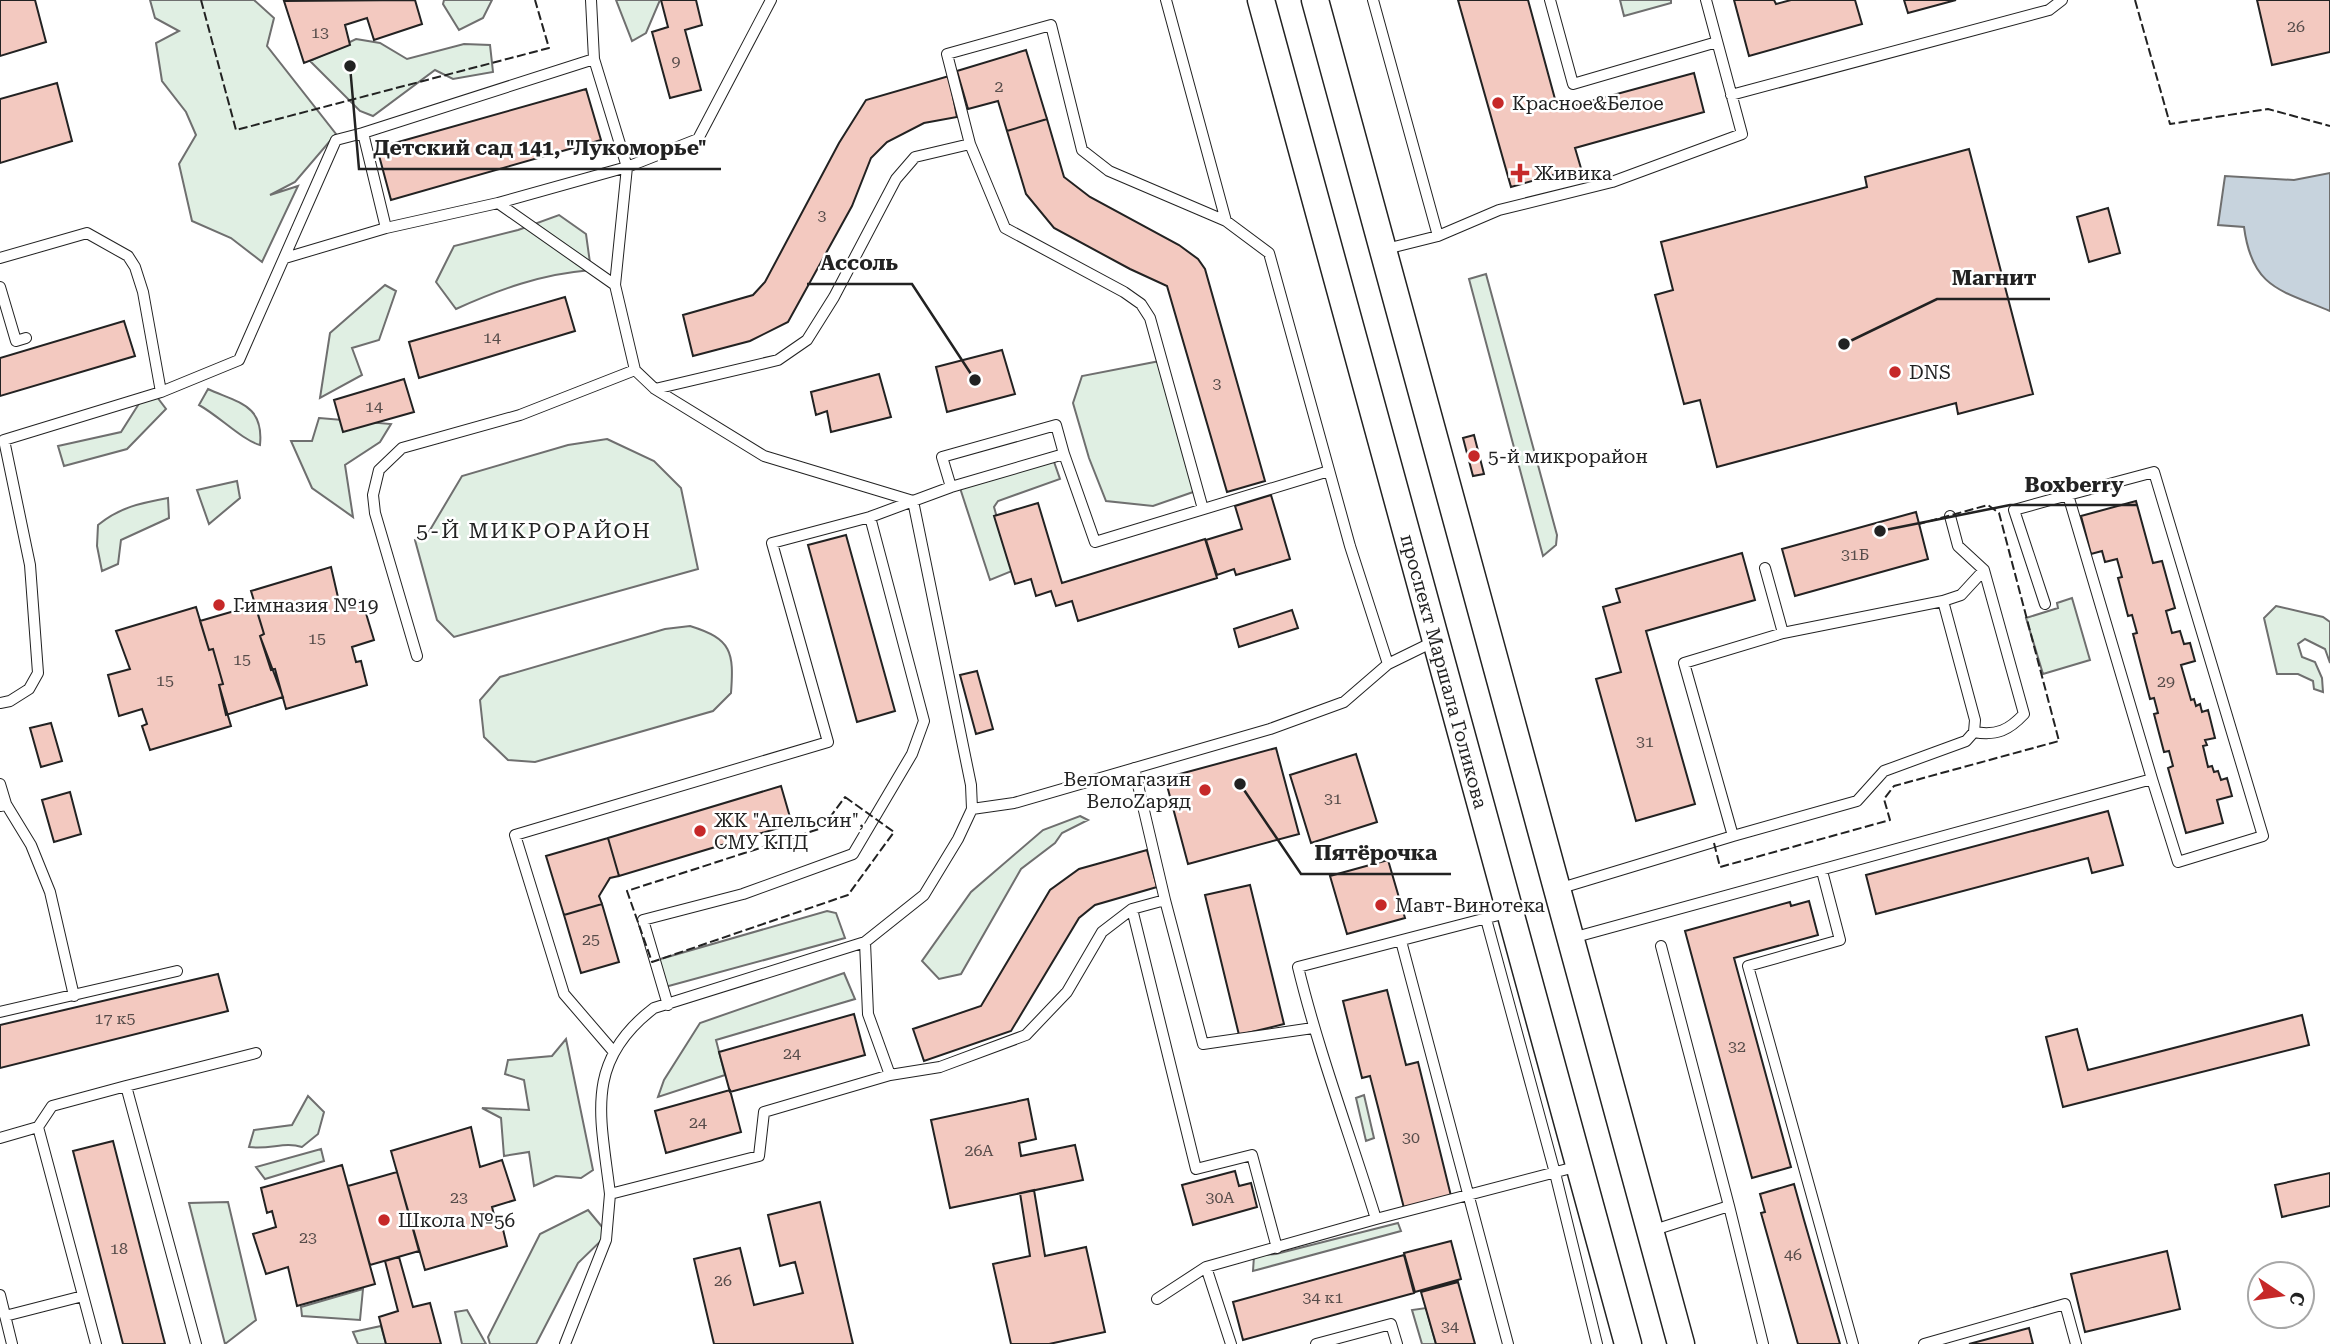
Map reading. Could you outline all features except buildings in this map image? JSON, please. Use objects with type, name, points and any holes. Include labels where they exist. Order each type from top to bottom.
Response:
[{"type":"main road","name":"проспект Маршала Голикова","points":[[1261,0],[1436,641],[1498,916],[1567,1170],[1628,1344]]},
{"type":"main road","points":[[1315,0],[1681,1344]]},
{"type":"lane","points":[[591,0],[594,59],[627,167],[615,285],[635,370],[655,389],[764,456],[913,501]]},
{"type":"lane","points":[[285,258],[386,228],[498,203],[627,167],[698,139],[771,0]]},
{"type":"lane","points":[[1166,0],[1226,221]]},
{"type":"lane","points":[[1373,0],[1438,236]]},
{"type":"lane","points":[[1550,0],[1573,83],[1717,42]]},
{"type":"lane","points":[[1383,249],[1438,236],[1499,210],[1612,182],[1742,134],[1706,0]]},
{"type":"lane","points":[[1731,95],[2049,10],[2062,0]]},
{"type":"lane","points":[[1203,509],[1150,318],[1141,304],[1124,292],[1005,228],[971,144],[947,54],[1051,25],[1082,150],[1109,172],[1226,221],[1269,253],[1329,471],[1388,664]]},
{"type":"lane","points":[[0,703],[10,701],[29,689],[38,673],[30,565],[2,441],[161,392],[239,359],[336,140],[594,59]]},
{"type":"lane","points":[[363,133],[386,228]]},
{"type":"lane","points":[[655,389],[778,360],[807,340],[834,297],[896,179],[915,158],[971,144]]},
{"type":"lane","points":[[498,203],[615,285]]},
{"type":"lane","points":[[0,258],[87,233],[128,256],[143,292],[161,392]]},
{"type":"lane","points":[[0,287],[16,341],[26,338]]},
{"type":"lane","points":[[417,656],[375,513],[373,495],[379,470],[402,448],[520,415],[635,370]]},
{"type":"lane","points":[[951,487],[942,457],[1056,425],[1095,542],[1329,471]]},
{"type":"lane","points":[[613,1051],[564,994],[515,835],[828,742],[772,542],[870,517],[951,487],[1064,454]]},
{"type":"lane","points":[[2045,604],[2014,510],[2068,495],[2154,472],[2263,836],[2178,862],[2068,495]]},
{"type":"lane","points":[[565,1344],[606,1241],[610,1194],[599,1096],[613,1051],[631,1025],[654,1008],[865,942],[924,895],[958,839],[972,809],[971,785],[913,501]]},
{"type":"lane","points":[[1950,516],[1958,546],[1983,570],[2024,714],[2012,727],[1991,735],[1974,732]]},
{"type":"lane","points":[[667,1005],[643,919],[743,894],[853,854],[912,754],[924,721],[870,517]]},
{"type":"lane","points":[[1765,568],[1783,633]]},
{"type":"lane","points":[[1733,836],[1684,663],[1783,633],[1943,601],[1961,595],[1983,570]]},
{"type":"lane","points":[[1558,889],[1857,801],[1884,771],[1966,741],[1974,732],[1975,720],[1943,601]]},
{"type":"lane","points":[[972,809],[1014,803],[1270,729],[1344,702],[1388,664],[1436,641]]},
{"type":"lane","points":[[1133,768],[1203,1044],[1313,1028]]},
{"type":"lane","points":[[1571,939],[2152,779]]},
{"type":"lane","points":[[0,784],[3,805],[31,845],[50,892],[74,996]]},
{"type":"lane","points":[[1822,871],[1840,940],[1748,966],[1853,1344]]},
{"type":"lane","points":[[610,1194],[759,1156],[764,1112],[890,1075],[940,1067],[1026,1035],[1067,992],[1102,932],[1132,909],[1165,900]]},
{"type":"lane","points":[[1132,909],[1196,1169],[1252,1155],[1277,1248]]},
{"type":"lane","points":[[1376,1219],[1341,1105],[1313,1028],[1298,967],[1498,916]]},
{"type":"lane","points":[[1401,941],[1508,1344]]},
{"type":"lane","points":[[865,942],[868,1014],[890,1075]]},
{"type":"lane","points":[[1661,946],[1763,1344]]},
{"type":"lane","points":[[0,1012],[177,971]]},
{"type":"lane","points":[[0,1138],[38,1127],[52,1106],[256,1052]]},
{"type":"lane","points":[[126,1086],[196,1344]]},
{"type":"lane","points":[[38,1127],[96,1344]]},
{"type":"lane","points":[[1157,1299],[1206,1267],[1376,1219],[1567,1170],[1597,1344]]},
{"type":"lane","points":[[1650,1231],[1729,1206]]},
{"type":"lane","points":[[1206,1267],[1231,1344]]},
{"type":"lane","points":[[0,1295],[12,1344]]},
{"type":"lane","points":[[5,1315],[83,1296]]},
{"type":"lane","points":[[1924,1344],[2065,1304],[2076,1344]]},
{"type":"lane","points":[[1316,1344],[1391,1324],[1397,1344]]},
{"type":"green space","points":[[150,0],[254,0],[274,18],[267,46],[336,134],[295,182],[270,195],[298,186],[262,262],[231,238],[192,221],[179,164],[196,135],[186,112],[162,81],[156,43],[179,31],[155,18]]},
{"type":"green space","points":[[444,0],[492,0],[483,18],[459,30],[443,4]]},
{"type":"green space","points":[[616,0],[660,0],[646,33],[632,41]]},
{"type":"green space","points":[[1620,0],[1671,0],[1671,3],[1624,16]]},
{"type":"green space","points":[[356,39],[380,43],[407,59],[464,44],[490,45],[493,72],[453,79],[435,70],[373,116],[360,111],[310,61]]},
{"type":"green space","points":[[559,215],[586,234],[591,270],[555,275],[522,284],[456,309],[436,282],[454,246],[518,230]]},
{"type":"green space","points":[[1486,274],[1557,535],[1556,545],[1543,556],[1469,279]]},
{"type":"green space","points":[[385,285],[396,291],[379,340],[352,348],[362,375],[320,398],[330,333]]},
{"type":"green space","points":[[1165,360],[1196,491],[1153,506],[1106,501],[1089,458],[1073,403],[1082,376]]},
{"type":"green space","points":[[208,389],[239,402],[253,413],[258,421],[260,445],[199,405]]},
{"type":"green space","points":[[157,397],[166,409],[127,449],[64,466],[58,446],[121,432],[140,402]]},
{"type":"green space","points":[[319,418],[391,424],[380,442],[345,465],[353,517],[312,488],[291,441],[312,441]]},
{"type":"green space","points":[[607,439],[654,461],[681,488],[698,569],[454,637],[437,620],[415,540],[427,535],[462,476],[568,445]]},
{"type":"green space","points":[[1053,459],[1060,479],[998,501],[994,507],[1012,571],[990,580],[960,488]]},
{"type":"green space","points":[[237,481],[240,498],[209,524],[197,490]]},
{"type":"green space","points":[[168,498],[169,518],[121,540],[118,564],[102,571],[97,546],[98,525],[123,510]]},
{"type":"green space","points":[[2072,598],[2090,660],[2043,674],[2026,618],[2058,608],[2057,603]]},
{"type":"green space","points":[[2276,606],[2323,617],[2330,622],[2330,663],[2325,649],[2305,639],[2298,644],[2302,657],[2315,662],[2322,678],[2323,692],[2314,689],[2313,681],[2298,674],[2277,674],[2264,618]]},
{"type":"green space","points":[[690,626],[715,636],[727,649],[730,657],[731,693],[713,711],[535,762],[508,760],[484,737],[480,700],[500,677],[665,629]]},
{"type":"green space","points":[[1080,816],[1088,820],[1062,833],[1055,843],[1021,869],[961,974],[939,979],[922,961],[971,892],[1043,830]]},
{"type":"green space","points":[[827,911],[836,913],[845,938],[665,987],[657,960]]},
{"type":"green space","points":[[844,973],[855,999],[716,1040],[725,1075],[658,1097],[664,1080],[700,1023]]},
{"type":"green space","points":[[566,1039],[593,1170],[581,1178],[556,1176],[534,1186],[529,1152],[504,1156],[501,1118],[482,1108],[529,1110],[524,1080],[505,1074],[508,1060],[552,1056]]},
{"type":"green space","points":[[1364,1095],[1374,1138],[1366,1141],[1356,1098]]},
{"type":"green space","points":[[308,1096],[324,1112],[318,1134],[302,1147],[249,1147],[254,1130],[292,1125]]},
{"type":"green space","points":[[321,1149],[324,1161],[265,1179],[256,1167]]},
{"type":"green space","points":[[228,1202],[256,1320],[225,1344],[189,1203]]},
{"type":"green space","points":[[588,1210],[608,1234],[578,1263],[536,1344],[490,1344],[488,1337],[540,1234]]},
{"type":"green space","points":[[1398,1223],[1401,1231],[1253,1271],[1254,1256],[1276,1254]]},
{"type":"green space","points":[[363,1289],[360,1320],[302,1316],[301,1307]]},
{"type":"green space","points":[[1426,1308],[1436,1344],[1422,1344],[1412,1310]]},
{"type":"green space","points":[[467,1310],[486,1344],[462,1344],[455,1312]]},
{"type":"green space","points":[[381,1326],[386,1344],[358,1344],[353,1332]]},
{"type":"shaded area","points":[[2330,173],[2330,311],[2271,284],[2254,263],[2244,227],[2218,225],[2225,176],[2294,180]]},
{"type":"fence","points":[[201,0],[236,130],[549,48],[535,0]]},
{"type":"fence","points":[[2135,0],[2170,124],[2268,109],[2330,126]]},
{"type":"fence","points":[[1714,843],[1720,867],[1890,820],[1884,799],[1894,786],[2059,741],[1999,513],[1988,505],[1919,524]]},
{"type":"fence","points":[[845,797],[894,832],[848,895],[652,962],[627,891],[822,828],[845,797]]},
{"type":"place","name":"Детский сад 141, \"Лукоморье\"","points":[[350,66]]},
{"type":"place","name":"Красное&Белое","points":[[1498,103]]},
{"type":"place","name":"Живика","points":[[1520,173]]},
{"type":"place","name":"Магнит","points":[[1844,344]]},
{"type":"place","name":"DNS","points":[[1895,372]]},
{"type":"place","name":"Ассоль","points":[[975,380]]},
{"type":"place","name":"5-й микрорайон","points":[[1474,456]]},
{"type":"place","name":"Boxberry","points":[[1880,531]]},
{"type":"place","name":"Гимназия №19","points":[[219,605]]},
{"type":"place","name":"Пятёрочка","points":[[1240,784]]},
{"type":"place","name":"Веломагазин ВелоZаряд","points":[[1205,790]]},
{"type":"place","name":"ЖК \"Апельсин\", СМУ КПД","points":[[700,831]]},
{"type":"place","name":"Мавт-Винотека","points":[[1381,905]]},
{"type":"place","name":"Школа №56","points":[[384,1220]]},
{"type":"district","name":"5-Й МИКРОРАЙОН","points":[[534,531]]}]
